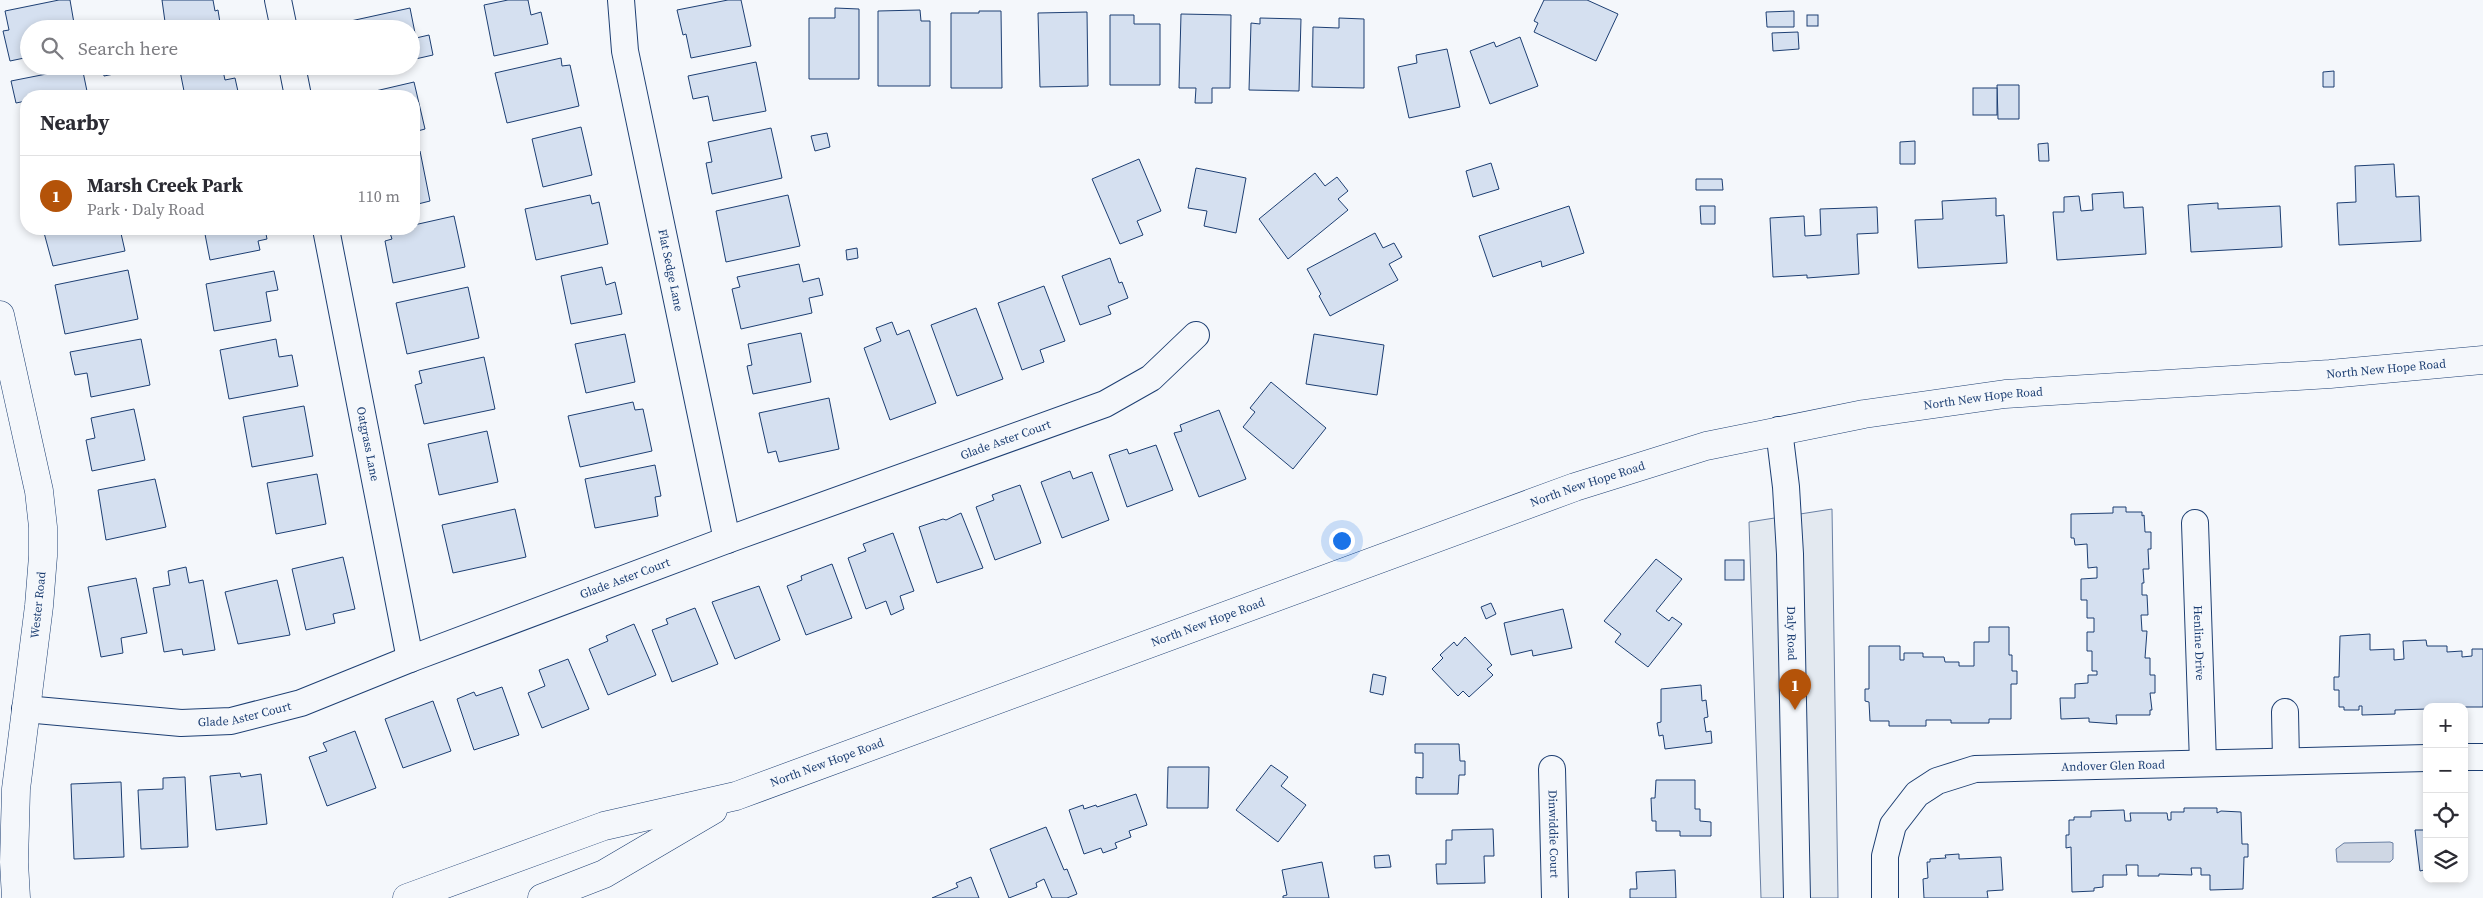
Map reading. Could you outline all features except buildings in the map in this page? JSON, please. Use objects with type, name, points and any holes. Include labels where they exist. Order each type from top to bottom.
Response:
[{"type":"main road","name":"Wester Road","points":[[0,315],[39,491],[43,527],[39,606],[16,789],[14,862],[16,898]]},
{"type":"main road","name":"North New Hope Road","points":[[407,898],[604,826],[736,796],[1574,487],[1706,446],[1864,414],[2005,394],[2330,374],[2483,360]]},
{"type":"main road","name":"North New Hope Road","points":[[542,898],[604,874],[736,796]]},
{"type":"street","points":[[278,0],[282,20]]},
{"type":"street","name":"Flat Sedge Lane","points":[[620,0],[625,51],[727,540]]},
{"type":"street","points":[[294,75],[297,90]]},
{"type":"street","name":"Oatgrass Lane","points":[[327,235],[410,659]]},
{"type":"street","name":"Glade Aster Court","points":[[25,709],[181,723],[231,721],[301,703],[410,659],[727,540],[1105,404],[1150,378],[1196,335]]},
{"type":"street","name":"Daly Road","points":[[1780,430],[1790,554],[1798,898]]},
{"type":"street","name":"Henline Drive","points":[[2195,523],[2203,762]]},
{"type":"street","points":[[2285,712],[2286,761]]},
{"type":"street","points":[[2468,757],[2483,757]]},
{"type":"street","name":"Andover Glen Road","points":[[1885,898],[1885,856],[1893,825],[1917,794],[1937,781],[1975,769],[2423,758]]},
{"type":"street","name":"Dinwiddie Court","points":[[1552,769],[1555,898]]},
{"type":"shaded area","points":[[1832,509],[1838,898],[1761,898],[1749,522]]},
{"type":"shaded area","points":[[2344,843],[2393,843],[2393,859],[2390,862],[2337,862],[2336,849]]},
{"type":"place","name":"Marsh Creek Park","points":[[1795,710]]}]
